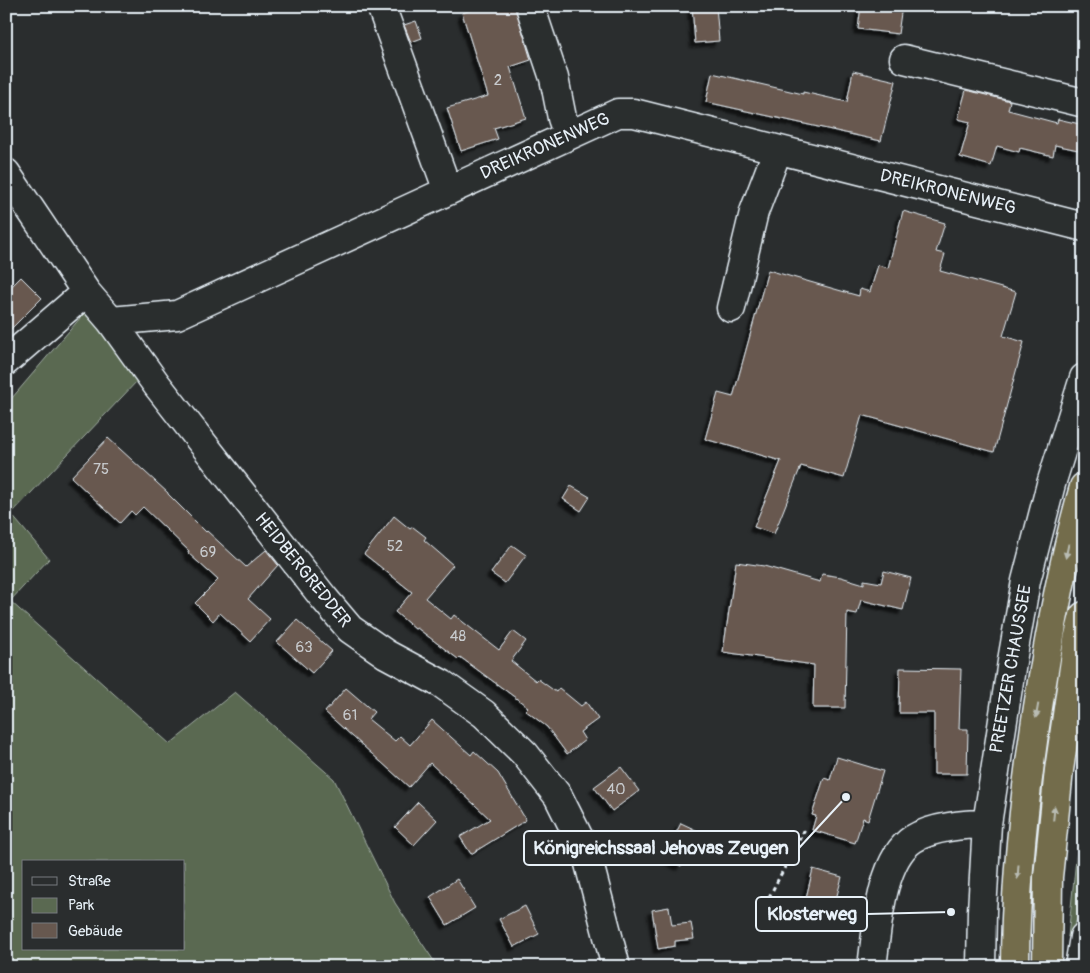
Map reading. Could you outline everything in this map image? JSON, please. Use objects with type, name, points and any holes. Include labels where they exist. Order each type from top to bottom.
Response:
[{"type":"highway","name":"PREETZER CHAUSSEE","points":[[1014,967],[1018,876],[1028,765],[1050,636],[1071,534],[1084,487]]},
{"type":"highway","points":[[1047,967],[1048,876],[1059,770],[1078,640],[1084,616]]},
{"type":"street","points":[[381,6],[448,190]]},
{"type":"street","points":[[530,6],[554,78],[562,118],[568,135]]},
{"type":"street","points":[[904,59],[1084,103]]},
{"type":"street","name":"DREIKRONENWEG","points":[[111,321],[177,315],[618,113],[634,113],[1084,227]]},
{"type":"street","points":[[731,308],[754,212],[773,162],[775,149]]},
{"type":"street","name":"HEIDBERGREDDER","points":[[6,173],[86,292],[111,321],[157,385],[350,629],[386,654],[442,684],[484,714],[525,754],[558,796],[586,852],[616,967]]},
{"type":"street","points":[[6,361],[86,292]]},
{"type":"street","name":"PREETZER CHAUSSEE","points":[[981,967],[982,911],[988,824],[997,753],[1026,582],[1051,484],[1084,378]]},
{"type":"street","points":[[872,967],[884,887],[895,859],[913,839],[940,829],[970,824],[988,824]]},
{"type":"street","points":[[1079,967],[1084,937]]},
{"type":"path","points":[[769,897],[806,826]]},
{"type":"green space","points":[[87,310],[139,379],[11,514],[49,559],[10,601],[170,744],[235,692],[334,779],[395,903],[438,967],[6,967],[6,405]]},
{"type":"green space","points":[[1084,780],[1084,906],[1068,937]]},
{"type":"building","points":[[484,6],[515,6],[531,60],[510,67],[526,118],[494,128],[498,139],[461,151],[447,108],[488,96],[462,13]]},
{"type":"building","points":[[692,6],[716,6],[719,41],[695,43]]},
{"type":"building","points":[[861,6],[902,6],[898,34],[858,29]]},
{"type":"building","points":[[416,21],[422,38],[411,42],[404,25]]},
{"type":"building","points":[[853,71],[896,81],[881,141],[706,102],[712,73],[847,102]]},
{"type":"building","points":[[966,90],[1010,101],[1008,110],[1057,123],[1058,119],[1084,125],[1078,150],[1055,145],[1053,156],[1020,148],[1019,152],[997,146],[991,166],[960,157],[970,122],[958,119]]},
{"type":"building","points":[[903,211],[945,223],[936,252],[945,254],[940,271],[1016,292],[1003,336],[1024,342],[994,452],[862,415],[844,478],[801,466],[774,534],[754,527],[781,461],[705,439],[718,393],[733,397],[768,270],[859,296],[860,289],[870,292],[878,265],[888,268]]},
{"type":"building","points":[[21,277],[42,298],[6,334],[6,292]]},
{"type":"building","points":[[108,438],[168,493],[206,532],[246,567],[266,550],[278,565],[248,599],[270,619],[250,641],[220,613],[213,621],[195,603],[218,580],[188,553],[189,551],[143,507],[135,515],[131,511],[120,523],[71,477]]},
{"type":"building","points":[[571,486],[590,497],[581,511],[563,499]]},
{"type":"building","points":[[394,516],[410,529],[413,527],[426,537],[424,540],[453,565],[425,598],[451,619],[454,615],[499,650],[513,631],[526,641],[511,661],[536,681],[538,679],[556,692],[559,688],[581,706],[586,702],[598,719],[580,732],[585,740],[567,754],[547,727],[525,710],[528,707],[460,657],[458,659],[417,628],[415,629],[395,612],[412,592],[364,554]]},
{"type":"building","points":[[512,545],[526,555],[505,583],[491,573]]},
{"type":"building","points":[[736,562],[764,566],[820,582],[822,574],[864,584],[864,580],[881,583],[884,571],[911,578],[903,610],[861,600],[857,614],[847,612],[845,708],[813,708],[814,665],[723,652]]},
{"type":"building","points":[[297,620],[332,651],[312,673],[277,642]]},
{"type":"building","points":[[900,668],[961,669],[959,729],[968,729],[967,774],[934,774],[934,713],[899,713]]},
{"type":"building","points":[[346,688],[374,712],[368,719],[395,741],[400,736],[410,745],[432,720],[471,755],[474,751],[498,773],[526,820],[471,854],[460,837],[490,819],[430,763],[409,787],[325,712]]},
{"type":"building","points":[[837,757],[883,771],[868,820],[863,818],[855,843],[812,830],[816,816],[812,815],[824,778],[830,780]]},
{"type":"building","points":[[621,767],[639,791],[612,811],[594,787]]},
{"type":"building","points":[[418,802],[437,820],[414,845],[395,827]]},
{"type":"building","points":[[681,823],[698,831],[681,866],[664,857]]},
{"type":"building","points":[[813,869],[842,877],[833,910],[805,902]]},
{"type":"building","points":[[457,879],[475,908],[447,925],[430,897]]},
{"type":"building","points":[[525,906],[539,934],[514,947],[499,919]]},
{"type":"building","points":[[669,907],[672,925],[691,923],[694,939],[675,941],[675,946],[658,949],[652,910]]},
{"type":"place","name":"Königreichssaal Jehovas Zeugen","points":[[846,797]]},
{"type":"place","name":"Klosterweg","points":[[951,912]]}]
